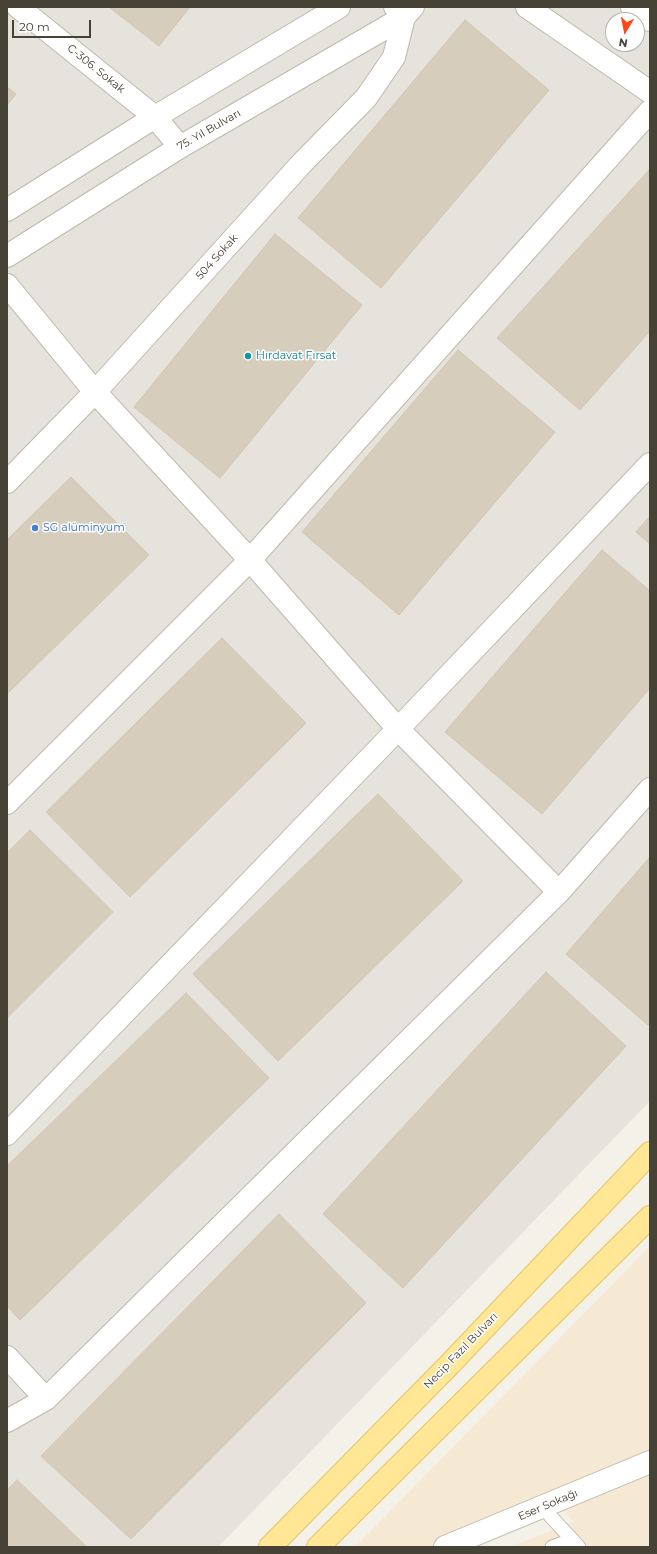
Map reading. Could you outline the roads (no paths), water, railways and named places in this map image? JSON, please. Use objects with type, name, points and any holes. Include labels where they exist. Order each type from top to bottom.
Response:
[{"type":"main road","name":"Necip Fazıl Bulvarı","points":[[270,1547],[450,1364],[650,1153]]},
{"type":"main road","points":[[318,1547],[650,1218]]},
{"type":"street","name":"C-306. Sokak","points":[[18,7],[155,117],[180,147]]},
{"type":"street","points":[[7,210],[155,117],[339,7]]},
{"type":"street","points":[[527,7],[650,92]]},
{"type":"street","points":[[632,7],[650,20]]},
{"type":"street","name":"75. Yıl Bulvarı","points":[[7,256],[180,147],[404,10]]},
{"type":"street","name":"504 Sokak","points":[[7,482],[95,392],[303,162],[366,98],[394,57],[404,10]]},
{"type":"street","points":[[7,803],[250,560],[650,112]]},
{"type":"street","points":[[7,285],[95,392],[250,560],[398,729],[559,892]]},
{"type":"street","points":[[7,1134],[398,729],[650,464]]},
{"type":"street","points":[[7,1421],[46,1399],[559,892],[650,789]]},
{"type":"street","points":[[7,1357],[46,1399]]},
{"type":"street","name":"Eser Sokağı","points":[[445,1547],[650,1462]]},
{"type":"lane","points":[[542,1507],[575,1543]]},
{"type":"lane","points":[[552,1547],[575,1543]]},
{"type":"place","name":"Hırdavat Fırsat","points":[[248,356]]},
{"type":"place","name":"SG alüminyum","points":[[35,528]]}]
